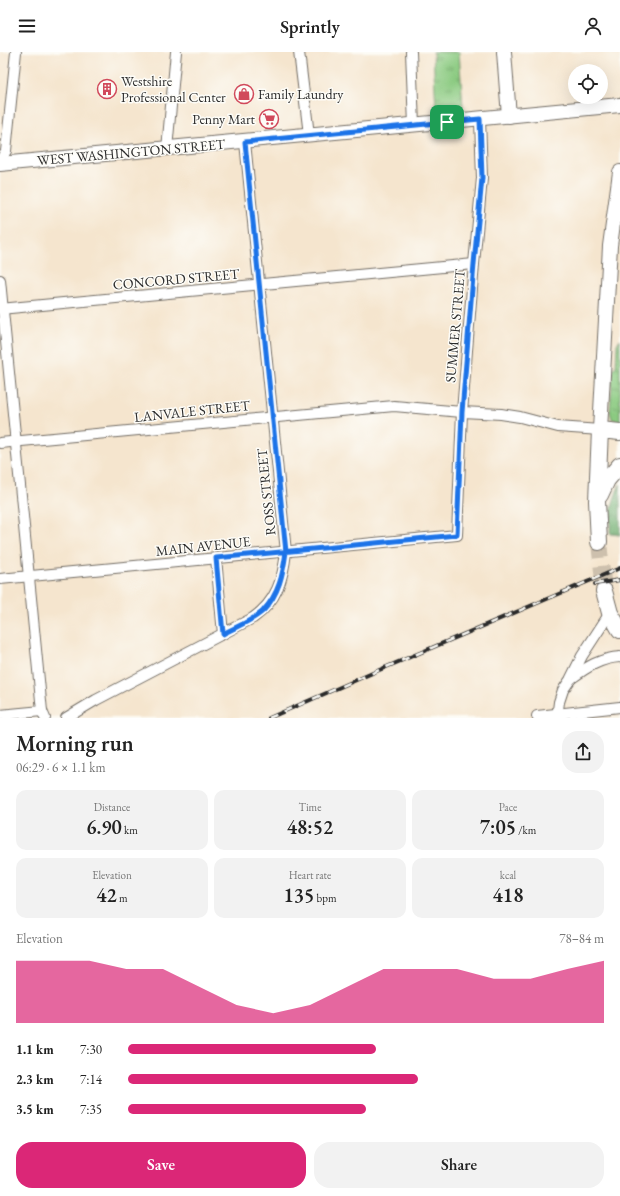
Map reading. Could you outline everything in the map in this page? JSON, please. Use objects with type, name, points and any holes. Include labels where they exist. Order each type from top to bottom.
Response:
[{"type":"main road","points":[[599,542],[597,502],[600,430],[620,432]]},
{"type":"main road","points":[[597,502],[607,480],[620,465]]},
{"type":"main road","points":[[604,591],[610,613],[620,630]]},
{"type":"street","points":[[0,161],[6,151],[16,52]]},
{"type":"street","points":[[167,149],[176,52]]},
{"type":"street","points":[[299,52],[309,135]]},
{"type":"street","points":[[411,52],[414,125]]},
{"type":"street","points":[[504,52],[509,116]]},
{"type":"street","name":"WEST WASHINGTON STREET","points":[[0,164],[245,142],[620,105]]},
{"type":"street","name":"SUMMER STREET","points":[[457,535],[462,412],[482,178],[480,119]]},
{"type":"street","name":"ROSS STREET","points":[[66,718],[96,700],[253,618],[269,603],[281,582],[286,552],[245,142]]},
{"type":"street","points":[[600,430],[610,246],[617,210],[620,172]]},
{"type":"street","name":"CONCORD STREET","points":[[1,309],[474,264]]},
{"type":"street","points":[[0,280],[1,309],[44,715],[0,715]]},
{"type":"street","name":"LANVALE STREET","points":[[0,443],[394,406],[502,414],[558,427],[600,430]]},
{"type":"street","name":"MAIN AVENUE","points":[[0,579],[457,535]]},
{"type":"street","points":[[216,558],[223,634]]},
{"type":"street","points":[[557,717],[558,702],[563,690],[570,680],[582,656],[610,613]]},
{"type":"street","points":[[570,680],[589,666],[620,657]]},
{"type":"street","points":[[537,716],[557,717],[620,707]]},
{"type":"green space","points":[[433,52],[459,52],[463,107],[436,110]]},
{"type":"green space","points":[[620,339],[620,422],[612,419],[610,412],[613,369],[616,366],[617,344]]},
{"type":"green space","points":[[620,484],[620,535],[610,534],[610,520],[615,497]]},
{"type":"tunnel","points":[[599,542],[604,591]]},
{"type":"railway","points":[[269,718],[620,568]]},
{"type":"railway","points":[[595,584],[620,580]]},
{"type":"place","name":"Westshire Professional Center","points":[[107,89]]},
{"type":"place","name":"Family Laundry","points":[[244,94]]},
{"type":"place","name":"Penny Mart","points":[[269,119]]},
{"type":"route","points":[[447,122],[245,142],[286,552],[281,582],[269,603],[253,618],[223,634],[216,558],[286,552],[457,535],[462,412],[483,164],[480,119],[447,122]]}]
